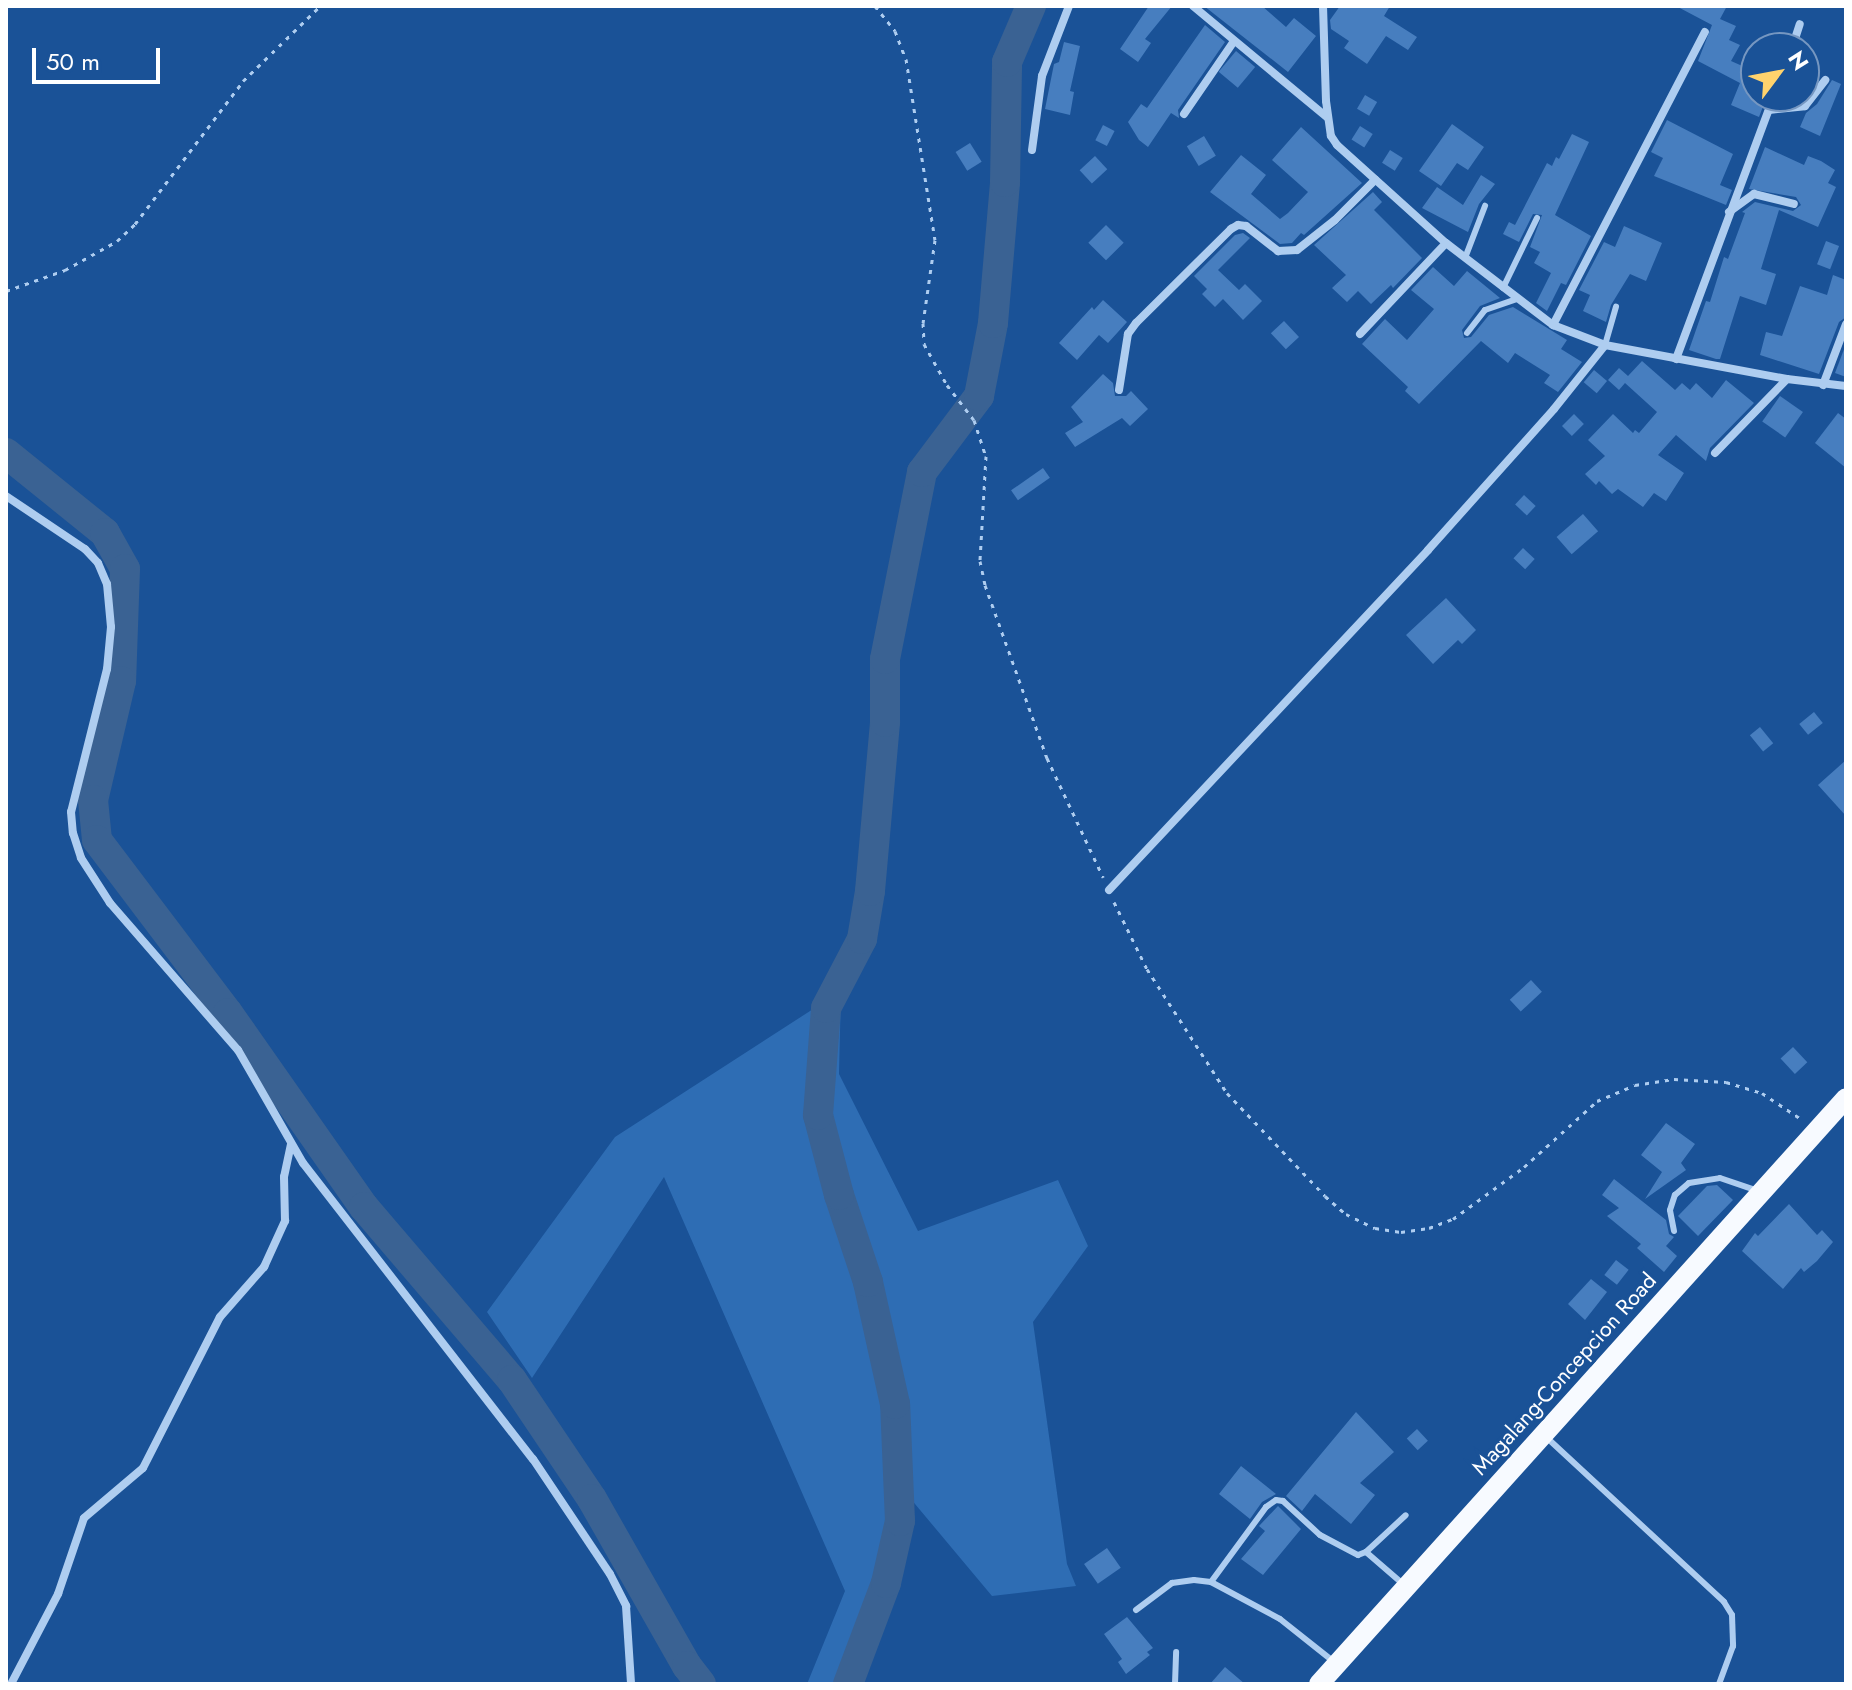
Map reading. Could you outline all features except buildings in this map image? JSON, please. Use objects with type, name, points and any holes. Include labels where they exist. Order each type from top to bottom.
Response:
[{"type":"main road","name":"Magalang-Concepcion Road","points":[[1319,1684],[1846,1098]]},
{"type":"street","points":[[1032,150],[1042,76],[1069,6]]},
{"type":"street","points":[[1193,6],[1328,118]]},
{"type":"street","points":[[1323,6],[1328,118],[1337,145],[1446,243],[1517,299],[1553,325],[1605,345],[1787,379],[1846,386]]},
{"type":"street","points":[[1797,32],[1800,24]]},
{"type":"street","points":[[1553,325],[1705,32]]},
{"type":"street","points":[[1184,114],[1234,41]]},
{"type":"street","points":[[1820,86],[1825,80]]},
{"type":"street","points":[[1676,359],[1768,112]]},
{"type":"street","points":[[1119,390],[1128,334],[1231,229],[1238,225],[1246,226],[1278,251],[1288,253],[1335,220],[1375,180]]},
{"type":"street","points":[[1729,213],[1754,194],[1794,204]]},
{"type":"street","points":[[1360,334],[1446,243]]},
{"type":"street","points":[[1823,385],[1846,324]]},
{"type":"street","points":[[1109,890],[1428,550],[1554,409],[1605,345]]},
{"type":"street","points":[[1715,453],[1787,379]]},
{"type":"street","points":[[6,496],[85,549],[98,563],[107,584],[111,627],[107,669],[71,812],[73,833],[81,858],[110,903],[238,1050],[291,1144],[366,1249],[402,1286],[533,1459],[610,1574],[626,1606],[631,1684]]},
{"type":"street","points":[[11,1684],[58,1594],[84,1518],[143,1468],[220,1317],[264,1267],[285,1221],[284,1177],[291,1144]]},
{"type":"lane","points":[[1465,258],[1485,206]]},
{"type":"lane","points":[[1503,288],[1537,218]]},
{"type":"lane","points":[[1467,333],[1485,310],[1517,299]]},
{"type":"lane","points":[[1605,345],[1616,307]]},
{"type":"lane","points":[[1674,1231],[1670,1210],[1675,1195],[1689,1183],[1720,1178],[1761,1193]]},
{"type":"lane","points":[[1542,1434],[1724,1602],[1732,1615],[1733,1646],[1719,1684]]},
{"type":"lane","points":[[1211,1582],[1266,1507],[1276,1500],[1283,1501],[1329,1540],[1358,1555],[1366,1552],[1406,1515]]},
{"type":"lane","points":[[1366,1552],[1405,1587]]},
{"type":"lane","points":[[1136,1610],[1172,1583],[1194,1580],[1211,1582],[1280,1619],[1336,1664]]},
{"type":"lane","points":[[1175,1684],[1176,1652]]},
{"type":"path","points":[[6,291],[65,270],[117,241],[135,224],[243,81],[320,6]]},
{"type":"shaded area","points":[[841,991],[839,1074],[918,1231],[1058,1180],[1088,1246],[1033,1322],[1067,1564],[1076,1586],[992,1596],[910,1498],[842,1684],[807,1684],[845,1591],[664,1177],[532,1378],[487,1312],[615,1137]]},
{"type":"waterway","points":[[848,1684],[886,1583],[900,1521],[895,1404],[868,1282],[839,1195],[818,1115],[826,1008],[862,939],[870,891],[885,722],[885,659],[922,472],[979,396],[993,323],[1005,182],[1007,62],[1031,6]]},
{"type":"waterway","points":[[6,453],[105,533],[125,569],[121,681],[93,800],[97,840],[228,1013],[364,1207],[512,1380],[592,1499],[687,1666],[701,1684]]}]
